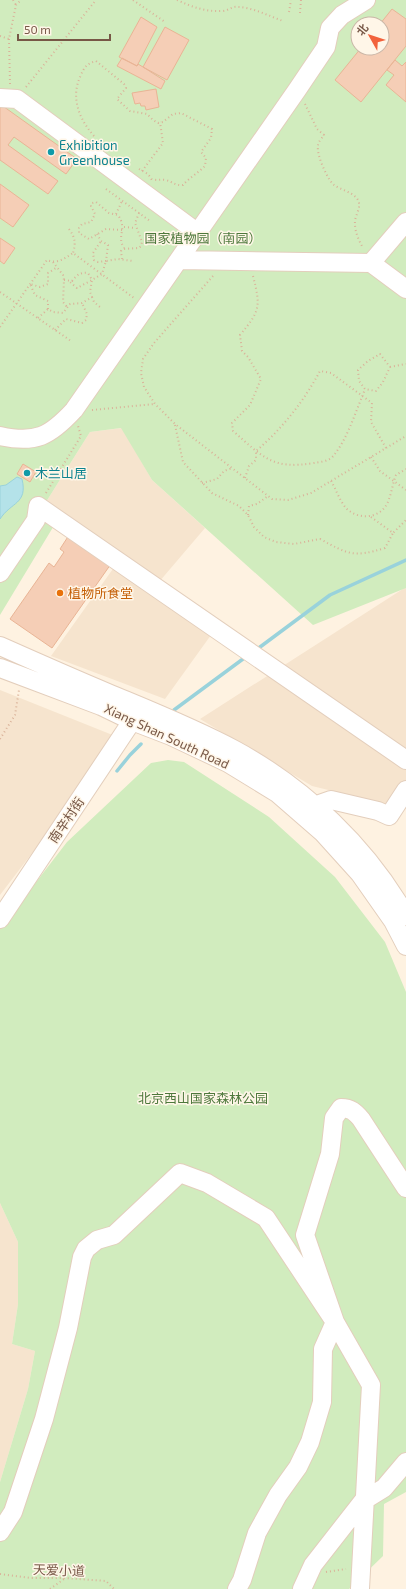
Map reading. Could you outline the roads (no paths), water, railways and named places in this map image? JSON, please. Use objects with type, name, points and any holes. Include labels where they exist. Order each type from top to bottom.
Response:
[{"type":"street","points":[[0,436],[14,439],[42,437],[61,424],[74,410],[297,90],[326,46],[330,28],[342,15],[366,0]]},
{"type":"street","points":[[9,99],[148,186],[198,233]]},
{"type":"street","points":[[371,263],[406,222]]},
{"type":"street","points":[[179,260],[371,263],[406,289]]},
{"type":"street","points":[[0,573],[36,520],[38,506],[406,760]]},
{"type":"street","name":"Xiang Shan South Road","points":[[0,646],[177,722],[235,751],[284,782],[333,822],[371,865],[406,916]]},
{"type":"street","name":"Xiang Shan South Road","points":[[0,668],[101,706],[132,722],[171,736],[228,763],[277,793],[323,833],[360,874],[392,920],[406,946]]},
{"type":"street","name":"南辛村街","points":[[0,918],[132,722]]},
{"type":"street","points":[[314,806],[332,800],[378,811],[389,816],[400,811],[406,790]]},
{"type":"street","points":[[237,1589],[242,1580],[257,1533],[278,1495],[298,1467],[310,1442],[322,1402],[323,1349],[335,1322],[305,1235],[330,1154],[334,1118],[341,1108],[348,1108],[354,1111],[406,1188]]},
{"type":"street","points":[[0,1532],[12,1512],[44,1419],[68,1328],[82,1257],[86,1248],[97,1240],[114,1235],[180,1173],[207,1183],[266,1218],[335,1322],[371,1385],[363,1501],[360,1589]]},
{"type":"street","points":[[304,1583],[314,1565],[363,1501],[384,1488],[406,1462]]},
{"type":"water","points":[[17,477],[22,479],[23,493],[21,498],[4,513],[0,519],[0,486],[6,485]]},
{"type":"waterway","points":[[256,650],[330,595],[406,560]]},
{"type":"waterway","points":[[174,710],[247,656]]},
{"type":"waterway","points":[[117,771],[141,744]]},
{"type":"place","name":"Exhibition Greenhouse","points":[[51,152]]},
{"type":"place","name":"木兰山居","points":[[27,473]]},
{"type":"place","name":"植物所食堂","points":[[60,593]]},
{"type":"park label","name":"国家植物园（南园）","points":[[203,238]]},
{"type":"park label","name":"北京西山国家森林公园","points":[[203,1098]]}]
